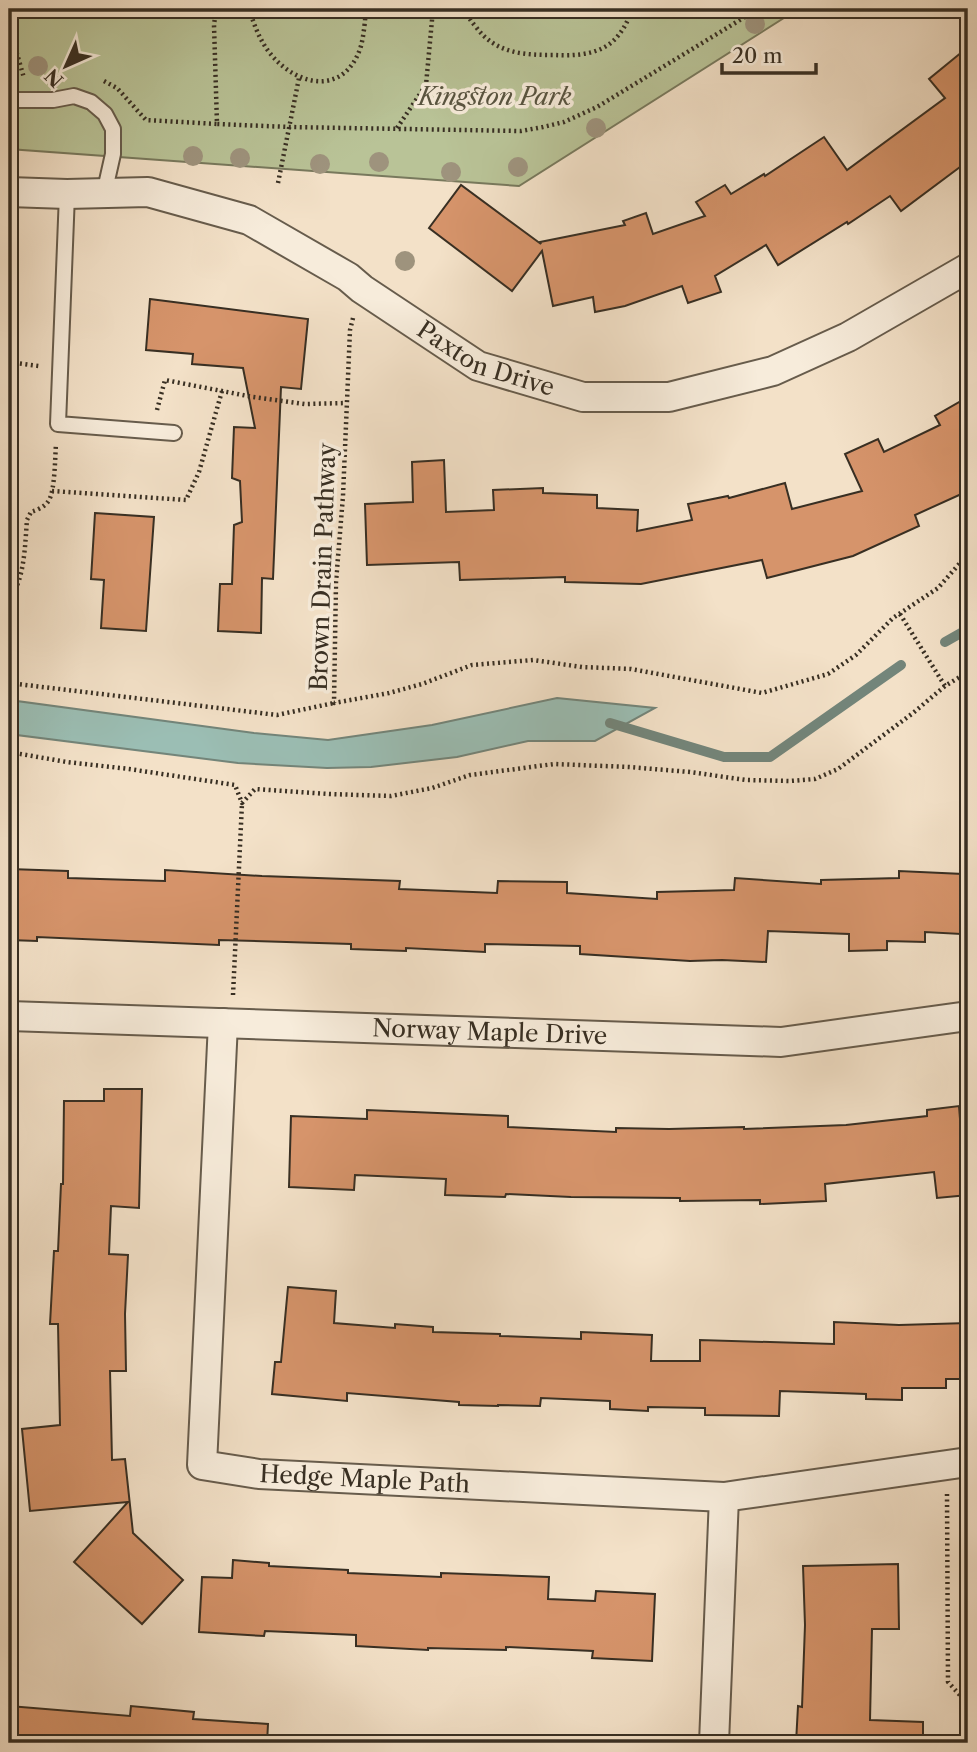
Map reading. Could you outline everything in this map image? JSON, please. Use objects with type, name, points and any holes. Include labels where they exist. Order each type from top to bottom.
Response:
[{"type":"street","name":"Paxton Drive","points":[[9,192],[148,192],[249,220],[348,277],[478,366],[583,397],[669,397],[773,371],[848,337],[968,268]]},
{"type":"street","name":"Norway Maple Drive","points":[[9,1016],[781,1042],[968,1016]]},
{"type":"street","name":"Hedge Maple Path","points":[[228,1023],[202,1465],[259,1474],[724,1497],[958,1463]]},
{"type":"street","points":[[713,1743],[724,1497]]},
{"type":"lane","points":[[9,100],[53,100],[74,96],[91,102],[105,114],[113,129],[113,154],[104,194]]},
{"type":"lane","points":[[67,194],[58,424],[174,433]]},
{"type":"path","points":[[216,9],[216,124],[521,131],[564,122],[597,107],[758,9]]},
{"type":"path","points":[[249,9],[261,40],[271,55],[299,78],[316,82],[330,81],[345,73],[360,48],[366,9]]},
{"type":"path","points":[[397,128],[426,85],[433,9]]},
{"type":"path","points":[[465,9],[481,33],[497,47],[526,55],[575,55],[609,45],[628,20],[632,9]]},
{"type":"path","points":[[9,26],[24,78],[17,78]]},
{"type":"path","points":[[278,183],[299,78]]},
{"type":"path","name":"Brown Drain Pathway","points":[[362,289],[350,330],[343,496],[336,582],[334,703],[422,684],[472,664],[533,660],[582,667],[631,669],[762,693],[828,674],[856,655],[894,618],[938,588],[968,554]]},
{"type":"path","points":[[9,362],[60,369]]},
{"type":"path","points":[[152,432],[165,380],[305,404],[346,403]]},
{"type":"path","points":[[52,491],[186,500],[199,472],[222,391]]},
{"type":"path","points":[[9,599],[20,579],[27,520],[31,513],[49,501],[52,491],[58,424]]},
{"type":"path","points":[[900,614],[945,686]]},
{"type":"path","points":[[242,803],[255,789],[391,796],[432,788],[470,775],[554,764],[629,766],[746,780],[816,779],[838,769],[945,686],[968,672]]},
{"type":"path","points":[[9,682],[277,715],[334,703]]},
{"type":"path","points":[[9,752],[235,785],[242,803],[228,1023]]},
{"type":"path","points":[[958,1463],[947,1539],[948,1682],[968,1704]]},
{"type":"green space","name":"Kingston Park","points":[[9,9],[798,9],[519,186],[9,149]]},
{"type":"water","points":[[557,698],[655,708],[595,741],[528,741],[457,757],[371,767],[327,768],[238,763],[9,734],[9,700],[254,733],[328,740],[432,725]]},
{"type":"building","points":[[968,47],[968,161],[901,211],[890,196],[778,265],[766,245],[715,276],[721,292],[688,303],[682,286],[625,306],[595,312],[593,297],[553,306],[542,251],[512,291],[429,228],[461,185],[541,244],[540,242],[625,225],[623,221],[646,213],[653,234],[705,216],[696,202],[725,185],[731,194],[764,174],[765,176],[824,137],[847,170],[945,98],[929,79]]},
{"type":"building","points":[[150,299],[308,319],[301,389],[281,387],[273,579],[262,578],[261,633],[218,631],[220,584],[232,584],[234,525],[242,522],[240,481],[232,478],[234,427],[255,428],[243,368],[192,364],[193,354],[146,350]]},
{"type":"building","points":[[968,397],[968,491],[915,515],[919,526],[853,556],[767,578],[762,560],[641,584],[565,582],[565,577],[460,580],[459,562],[367,565],[365,504],[413,502],[412,462],[444,460],[446,512],[494,510],[493,490],[543,488],[543,493],[597,495],[597,508],[638,510],[637,531],[692,520],[688,504],[728,496],[729,498],[785,483],[792,509],[862,491],[845,454],[878,439],[884,452],[940,425],[935,416]]},
{"type":"building","points":[[95,513],[154,517],[146,631],[101,628],[104,580],[91,579]]},
{"type":"building","points":[[9,869],[68,871],[68,878],[165,881],[165,870],[400,881],[399,889],[497,893],[498,881],[567,882],[567,893],[657,899],[657,892],[734,890],[735,878],[821,884],[821,880],[899,878],[899,871],[963,874],[961,934],[925,932],[925,942],[887,941],[887,950],[849,951],[849,934],[768,931],[766,962],[690,961],[580,954],[580,946],[485,944],[485,952],[406,948],[406,951],[351,949],[351,944],[219,940],[219,945],[37,937],[37,941],[9,940]]},
{"type":"building","points":[[104,1089],[142,1089],[139,1208],[111,1206],[109,1254],[128,1255],[126,1371],[110,1371],[112,1460],[125,1459],[133,1533],[183,1580],[142,1624],[74,1562],[128,1502],[30,1511],[22,1429],[60,1425],[58,1324],[50,1324],[54,1251],[58,1251],[63,1184],[64,1101],[104,1101]]},
{"type":"building","points":[[959,1106],[960,1119],[968,1118],[968,1195],[937,1198],[934,1172],[825,1184],[826,1201],[760,1204],[760,1200],[680,1201],[680,1198],[445,1195],[446,1179],[355,1175],[354,1190],[289,1187],[291,1116],[367,1119],[367,1110],[508,1116],[508,1127],[616,1132],[616,1128],[744,1129],[846,1125],[927,1116],[927,1110]]},
{"type":"building","points":[[288,1287],[336,1291],[334,1323],[395,1328],[395,1324],[433,1327],[433,1332],[500,1336],[581,1339],[581,1332],[652,1335],[651,1361],[700,1361],[700,1340],[834,1344],[834,1322],[899,1325],[968,1323],[968,1379],[946,1379],[946,1388],[902,1388],[902,1400],[866,1399],[866,1394],[780,1391],[779,1416],[705,1415],[705,1408],[648,1407],[648,1411],[610,1409],[610,1401],[541,1398],[540,1406],[498,1406],[459,1405],[459,1402],[347,1393],[347,1401],[272,1394],[275,1362],[281,1362]]},
{"type":"building","points":[[233,1560],[269,1563],[269,1566],[348,1570],[348,1573],[441,1577],[441,1573],[549,1577],[548,1599],[595,1601],[596,1591],[655,1594],[652,1661],[592,1658],[593,1651],[506,1647],[506,1650],[428,1650],[356,1646],[356,1635],[265,1631],[264,1636],[199,1632],[202,1577],[232,1578]]},
{"type":"building","points":[[898,1564],[899,1629],[872,1629],[870,1720],[923,1722],[923,1743],[796,1743],[798,1706],[802,1707],[805,1625],[803,1566]]},
{"type":"building","points":[[9,1706],[130,1716],[131,1706],[194,1712],[193,1719],[268,1724],[267,1743],[9,1743]]},
{"type":"waterway","points":[[945,642],[968,629]]},
{"type":"waterway","points":[[610,723],[724,757],[770,757],[901,665]]}]
